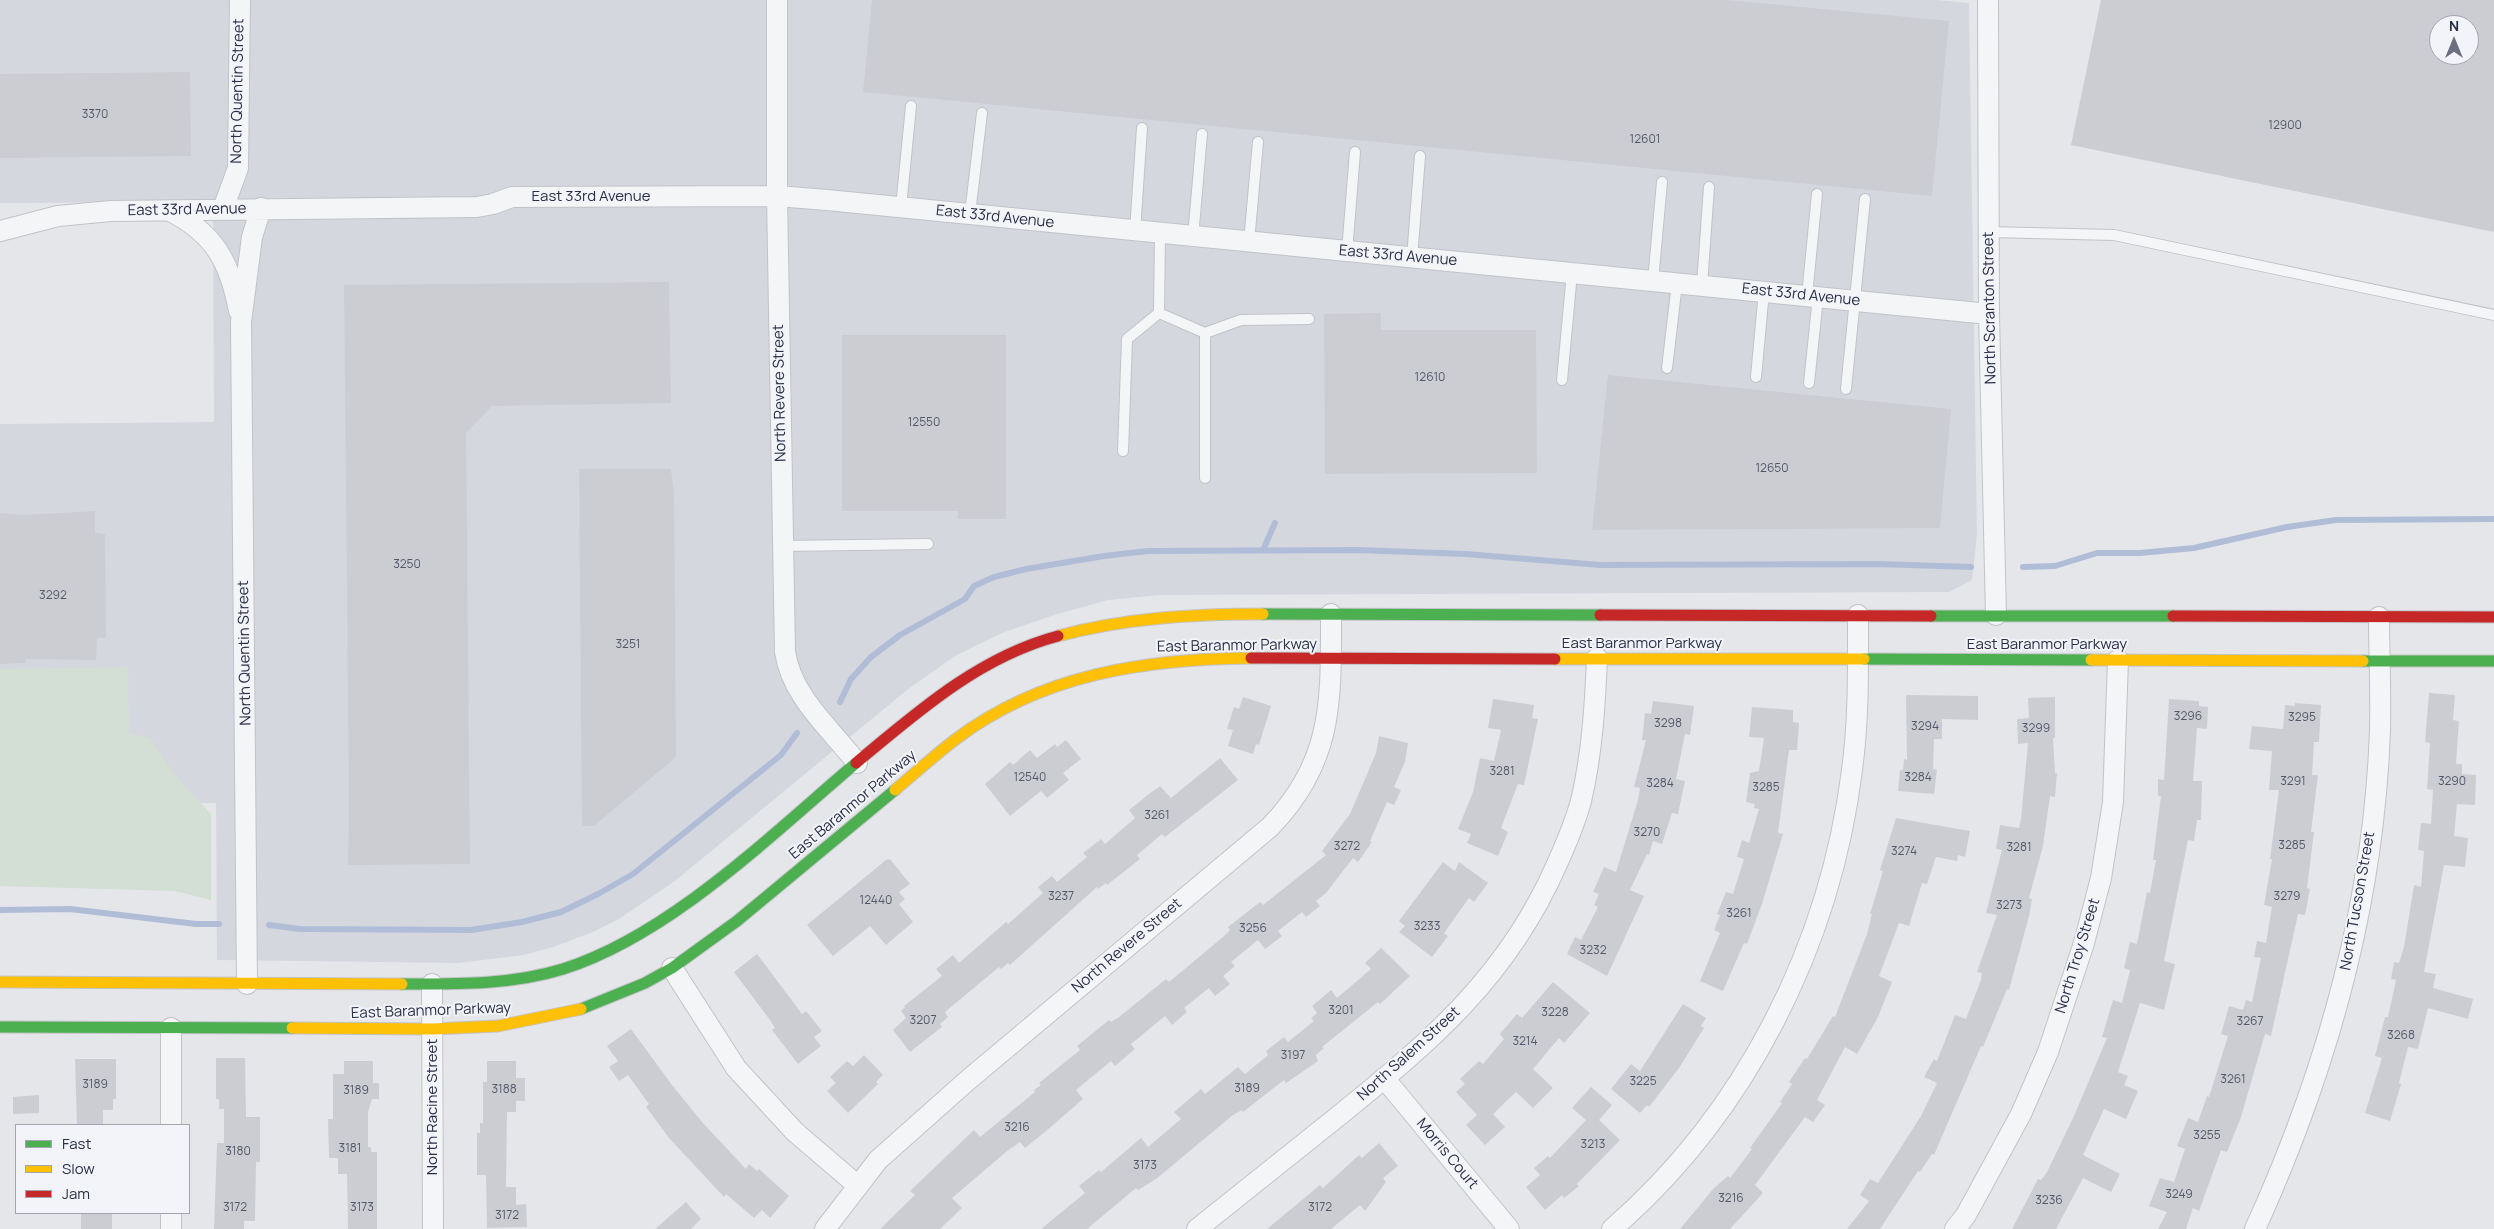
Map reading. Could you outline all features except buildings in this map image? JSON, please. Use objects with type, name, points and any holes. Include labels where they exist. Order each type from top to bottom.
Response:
[{"type":"street","name":"North Quentin Street","points":[[223,209],[238,168],[240,0]]},
{"type":"street","name":"North Revere Street","points":[[777,0],[777,196],[784,634],[789,670],[804,699],[857,763]]},
{"type":"street","name":"North Scranton Street","points":[[1988,0],[1989,314],[1996,615]]},
{"type":"street","name":"East 33rd Avenue","points":[[0,230],[39,220],[76,214],[261,208],[477,207],[493,204],[512,197],[777,196],[1989,314]]},
{"type":"street","name":"North Quentin Street","points":[[246,984],[241,322],[252,237],[261,208]]},
{"type":"street","name":"North Quentin Street","points":[[170,211],[198,227],[217,248],[231,278],[241,322]]},
{"type":"street","name":"North Revere Street","points":[[825,1229],[878,1160],[968,1080],[1270,827],[1283,813],[1300,790],[1322,742],[1330,700],[1331,614]]},
{"type":"street","name":"East Baranmor Parkway","points":[[0,982],[432,984],[493,982],[563,969],[625,943],[669,916],[709,886],[926,705],[968,676],[1012,653],[1055,637],[1093,627],[1185,615],[2494,617]]},
{"type":"street","points":[[1612,1229],[1666,1175],[1702,1132],[1744,1073],[1784,1003],[1818,924],[1841,839],[1852,770],[1858,660],[1858,615]]},
{"type":"street","name":"North Tucson Street","points":[[2255,1229],[2285,1164],[2311,1092],[2332,1030],[2354,946],[2366,869],[2377,777],[2380,730],[2379,617]]},
{"type":"street","name":"East Baranmor Parkway","points":[[0,1027],[433,1029],[498,1026],[576,1011],[645,983],[672,968],[737,921],[957,738],[998,710],[1030,694],[1094,672],[1140,664],[1187,659],[1331,658],[2494,661]]},
{"type":"street","name":"North Salem Street","points":[[1197,1229],[1384,1078],[1446,1024],[1496,969],[1518,939],[1548,886],[1570,834],[1580,802],[1588,764],[1596,702],[1597,658]]},
{"type":"street","name":"North Troy Street","points":[[1955,1229],[1966,1214],[2021,1114],[2048,1052],[2084,943],[2101,878],[2113,802],[2118,660]]},
{"type":"street","points":[[672,968],[736,1068],[795,1132],[857,1185]]},
{"type":"street","name":"North Racine Street","points":[[432,984],[433,1229]]},
{"type":"street","points":[[171,1028],[171,1124]]},
{"type":"street","name":"Morris Court","points":[[1384,1078],[1509,1229]]},
{"type":"street","points":[[171,1214],[171,1229]]},
{"type":"lane","points":[[901,207],[911,106]]},
{"type":"lane","points":[[970,214],[982,113]]},
{"type":"lane","points":[[1135,231],[1142,128]]},
{"type":"lane","points":[[1193,237],[1202,134]]},
{"type":"lane","points":[[1249,242],[1258,142]]},
{"type":"lane","points":[[1346,252],[1355,152]]},
{"type":"lane","points":[[1412,258],[1420,156]]},
{"type":"lane","points":[[1653,281],[1662,182]]},
{"type":"lane","points":[[1702,285],[1709,188]]},
{"type":"lane","points":[[1809,383],[1817,194]]},
{"type":"lane","points":[[1846,389],[1865,199]]},
{"type":"lane","points":[[1989,232],[2114,234],[2494,316]]},
{"type":"lane","points":[[1159,313],[1160,233]]},
{"type":"lane","points":[[1562,380],[1572,273]]},
{"type":"lane","points":[[1667,368],[1677,283]]},
{"type":"lane","points":[[1756,377],[1764,292]]},
{"type":"lane","points":[[1159,313],[1205,333],[1241,320],[1309,319]]},
{"type":"lane","points":[[1123,451],[1127,339],[1159,313]]},
{"type":"lane","points":[[1205,333],[1205,478]]},
{"type":"lane","points":[[782,546],[928,544]]},
{"type":"shaded area","points":[[0,0],[1936,0],[1969,3],[1977,534],[1972,580],[1949,592],[1160,595],[1108,600],[1054,615],[1002,633],[955,656],[907,690],[675,881],[619,919],[593,932],[553,947],[523,955],[459,963],[217,960],[216,803],[0,803],[0,424],[214,422],[213,202],[0,203]]},
{"type":"shaded area","points":[[128,667],[129,733],[150,738],[176,776],[211,814],[211,900],[175,891],[0,886],[0,669]]},
{"type":"waterway","points":[[2023,567],[2055,566],[2097,553],[2140,553],[2194,548],[2287,527],[2336,520],[2494,519]]},
{"type":"waterway","points":[[1263,550],[1275,523]]},
{"type":"waterway","points":[[840,702],[851,679],[871,657],[900,635],[965,599],[974,586],[994,577],[1026,569],[1104,556],[1148,551],[1358,550],[1466,554],[1600,565],[1877,564],[1971,567]]},
{"type":"waterway","points":[[269,925],[300,929],[471,930],[522,922],[561,912],[633,874],[781,755],[797,733]]},
{"type":"waterway","points":[[0,910],[70,909],[196,924],[219,924]]},
{"type":"traffic: fast","points":[[1263,614],[1600,615]]},
{"type":"traffic: fast","points":[[1931,616],[2173,616]]},
{"type":"traffic: fast","points":[[1864,659],[2091,660]]},
{"type":"traffic: fast","points":[[2363,661],[2494,661]]},
{"type":"traffic: fast","points":[[402,984],[504,981],[524,978],[563,969],[603,953],[642,933],[718,880],[856,763]]},
{"type":"traffic: fast","points":[[581,1009],[645,983],[672,968],[737,921],[895,790]]},
{"type":"traffic: fast","points":[[0,1027],[292,1028]]},
{"type":"traffic: slow","points":[[1058,636],[1108,625],[1159,618],[1263,614]]},
{"type":"traffic: slow","points":[[895,790],[956,739],[989,717],[1024,699],[1059,685],[1096,674],[1134,667],[1173,662],[1251,658]]},
{"type":"traffic: slow","points":[[1555,659],[1864,659]]},
{"type":"traffic: slow","points":[[2091,660],[2363,661]]},
{"type":"traffic: slow","points":[[0,982],[402,984]]},
{"type":"traffic: slow","points":[[292,1028],[433,1029],[498,1026],[581,1009]]},
{"type":"traffic: jam","points":[[1600,615],[1931,616]]},
{"type":"traffic: jam","points":[[2173,616],[2494,617]]},
{"type":"traffic: jam","points":[[856,763],[926,706],[975,672],[1029,645],[1058,636]]},
{"type":"traffic: jam","points":[[1251,658],[1555,659]]}]
